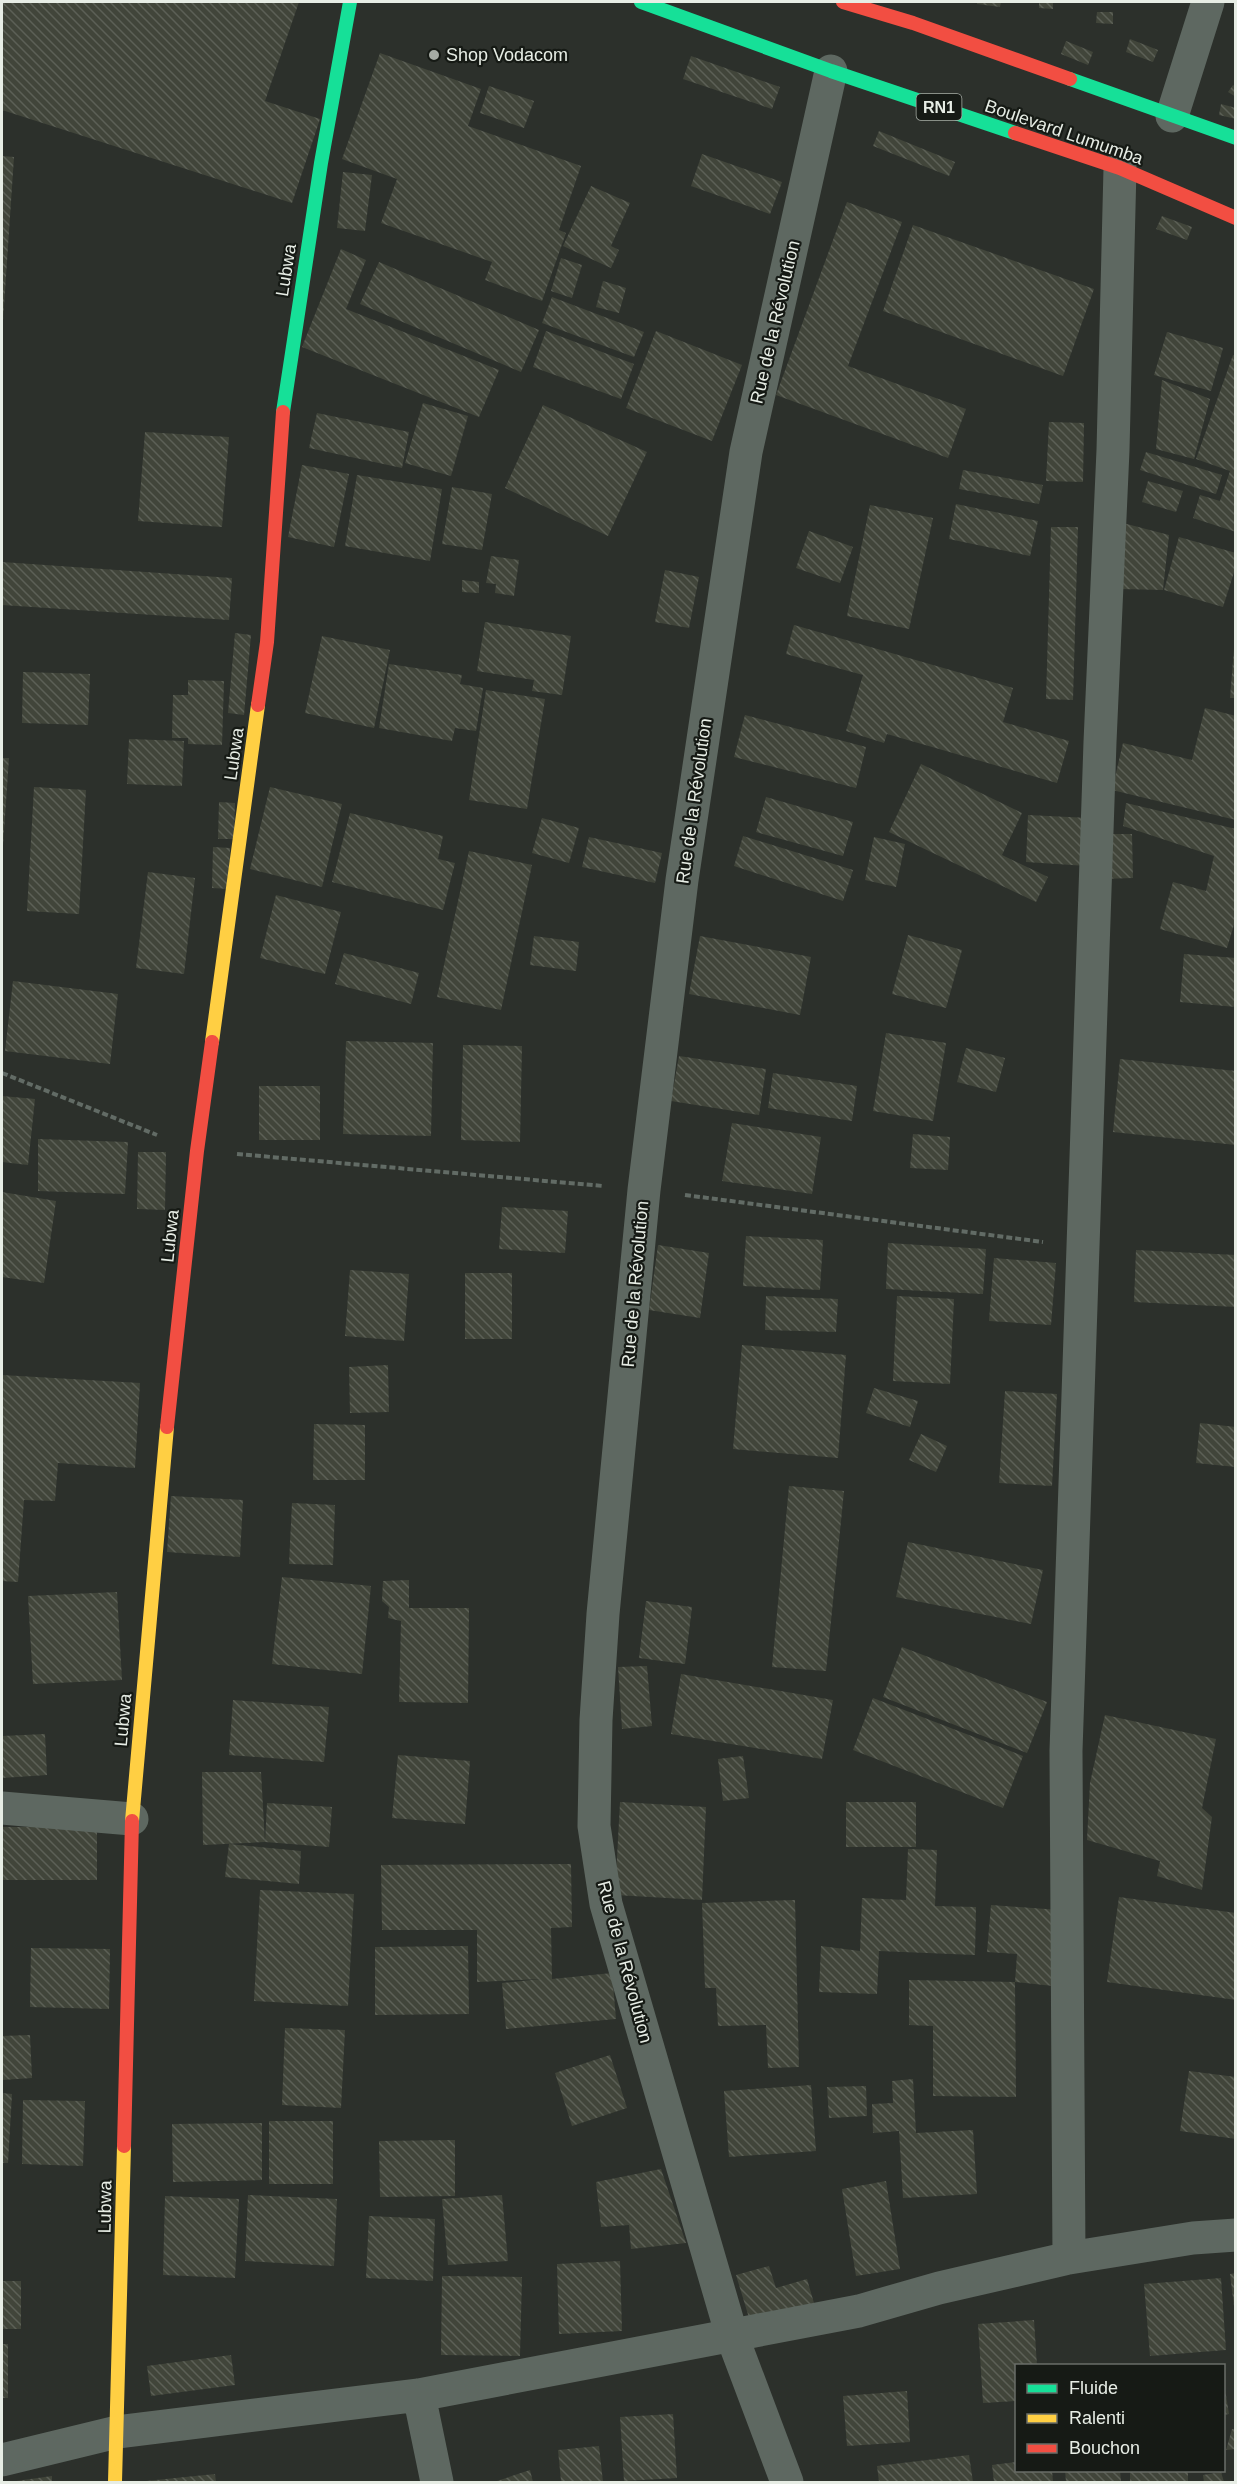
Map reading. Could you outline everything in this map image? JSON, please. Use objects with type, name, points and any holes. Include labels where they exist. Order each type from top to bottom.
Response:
[{"type":"main road","name":"Lubwa","points":[[115,2482],[132,1819],[158,1513],[197,1151],[267,642],[283,409],[321,163],[350,2]]},
{"type":"main road","name":"Boulevard Lumumba","points":[[641,2],[831,71],[1119,168],[1236,218]]},
{"type":"main road","points":[[843,2],[913,23],[1236,138]]},
{"type":"street","points":[[1172,116],[1208,2]]},
{"type":"street","name":"Rue de la Révolution","points":[[788,2482],[732,2336],[606,1904],[594,1826],[596,1720],[603,1614],[644,1190],[682,880],[746,452],[831,71]]},
{"type":"street","points":[[1069,2258],[1066,1751],[1100,742],[1113,450],[1119,168]]},
{"type":"street","points":[[2,1808],[132,1819]]},
{"type":"street","points":[[2,2460],[117,2432],[418,2395],[859,2311],[939,2288],[1069,2258],[1193,2238],[1236,2235]]},
{"type":"street","points":[[418,2395],[437,2482]]},
{"type":"path","points":[[2,1073],[197,1151],[644,1190],[1083,1247]]},
{"type":"building","points":[[2,2],[299,2],[265,101],[320,119],[292,203],[2,110]]},
{"type":"building","points":[[977,2],[1001,2],[1000,7],[977,4]]},
{"type":"building","points":[[1039,2],[1053,2],[1053,9],[1039,8]]},
{"type":"building","points":[[1097,12],[1113,12],[1113,24],[1096,23]]},
{"type":"building","points":[[1130,39],[1158,50],[1153,62],[1126,52]]},
{"type":"building","points":[[1066,41],[1093,52],[1088,65],[1061,54]]},
{"type":"building","points":[[380,53],[481,89],[468,126],[581,166],[559,230],[566,233],[542,301],[485,280],[492,262],[381,223],[397,179],[342,159]]},
{"type":"building","points":[[691,56],[780,87],[772,109],[683,79]]},
{"type":"building","points":[[1233,85],[1236,87],[1236,97],[1228,92]]},
{"type":"building","points":[[489,86],[534,101],[524,128],[480,113]]},
{"type":"building","points":[[1221,104],[1236,108],[1236,119],[1219,115]]},
{"type":"building","points":[[879,131],[955,162],[949,176],[873,146]]},
{"type":"building","points":[[702,154],[782,182],[770,214],[691,186]]},
{"type":"building","points":[[2,156],[14,157],[3,321],[2,321]]},
{"type":"building","points":[[343,172],[372,175],[365,231],[337,228]]},
{"type":"building","points":[[591,186],[630,203],[611,246],[619,250],[611,268],[563,246]]},
{"type":"building","points":[[847,202],[902,222],[848,366],[966,409],[948,458],[776,395]]},
{"type":"building","points":[[1162,216],[1192,227],[1187,240],[1156,229]]},
{"type":"building","points":[[913,225],[1094,289],[1063,376],[883,311]]},
{"type":"building","points":[[341,249],[366,260],[346,309],[499,370],[479,417],[302,347]]},
{"type":"building","points":[[561,258],[582,265],[572,298],[551,291]]},
{"type":"building","points":[[379,262],[539,330],[521,372],[360,304]]},
{"type":"building","points":[[603,281],[626,288],[619,313],[596,307]]},
{"type":"building","points":[[552,297],[644,332],[634,357],[542,323]]},
{"type":"building","points":[[546,331],[634,364],[621,399],[533,367]]},
{"type":"building","points":[[656,331],[742,365],[712,441],[626,408]]},
{"type":"building","points":[[1167,332],[1223,348],[1211,391],[1154,375]]},
{"type":"building","points":[[1233,355],[1236,356],[1236,532],[1193,518],[1200,495],[1220,501],[1230,471],[1196,459]]},
{"type":"building","points":[[1162,380],[1210,399],[1194,459],[1156,449]]},
{"type":"building","points":[[423,403],[468,416],[451,476],[405,463]]},
{"type":"building","points":[[543,405],[647,452],[608,536],[505,488]]},
{"type":"building","points":[[317,413],[409,432],[402,468],[309,448]]},
{"type":"building","points":[[1049,422],[1084,423],[1083,482],[1046,481]]},
{"type":"building","points":[[145,432],[229,437],[222,527],[138,521]]},
{"type":"building","points":[[1146,452],[1222,475],[1216,494],[1140,470]]},
{"type":"building","points":[[302,465],[349,474],[334,547],[288,537]]},
{"type":"building","points":[[963,470],[1043,485],[1039,504],[959,489]]},
{"type":"building","points":[[357,475],[442,489],[430,561],[345,546]]},
{"type":"building","points":[[1148,481],[1183,491],[1176,512],[1142,502]]},
{"type":"building","points":[[452,487],[492,494],[482,550],[442,544]]},
{"type":"building","points":[[956,504],[1038,521],[1030,556],[949,539]]},
{"type":"building","points":[[870,505],[933,518],[909,629],[847,616]]},
{"type":"building","points":[[1123,523],[1169,535],[1163,590],[1119,589]]},
{"type":"building","points":[[1051,527],[1078,527],[1073,700],[1046,699]]},
{"type":"building","points":[[809,531],[853,547],[840,583],[796,568]]},
{"type":"building","points":[[1179,537],[1236,553],[1236,566],[1223,607],[1164,590]]},
{"type":"building","points":[[491,556],[519,560],[514,596],[495,593],[496,584],[486,583]]},
{"type":"building","points":[[2,562],[232,578],[229,620],[2,605]]},
{"type":"building","points":[[665,570],[699,577],[689,628],[655,622]]},
{"type":"building","points":[[462,580],[479,582],[479,593],[462,592]]},
{"type":"building","points":[[485,622],[571,636],[562,695],[532,691],[534,680],[477,671]]},
{"type":"building","points":[[794,625],[1013,688],[1003,722],[1069,741],[1057,783],[887,734],[884,743],[846,731],[863,675],[786,654]]},
{"type":"building","points":[[235,633],[251,635],[244,715],[228,713]]},
{"type":"building","points":[[322,636],[390,650],[374,728],[305,713]]},
{"type":"building","points":[[1234,649],[1236,649],[1236,698],[1230,698]]},
{"type":"building","points":[[389,664],[462,675],[460,684],[483,688],[476,731],[455,728],[452,741],[379,728]]},
{"type":"building","points":[[23,672],[90,674],[88,725],[22,723]]},
{"type":"building","points":[[188,680],[224,681],[222,745],[188,744],[188,738],[172,738],[173,695],[188,695]]},
{"type":"building","points":[[486,690],[545,699],[527,809],[469,800]]},
{"type":"building","points":[[1205,708],[1236,716],[1236,820],[1112,790],[1123,743],[1192,760]]},
{"type":"building","points":[[745,715],[866,747],[856,788],[734,757]]},
{"type":"building","points":[[129,739],[184,741],[182,786],[127,784]]},
{"type":"building","points":[[2,758],[9,758],[3,846],[2,846]]},
{"type":"building","points":[[921,764],[1022,813],[1002,855],[1048,877],[1036,902],[889,832]]},
{"type":"building","points":[[34,787],[86,790],[79,914],[27,911]]},
{"type":"building","points":[[270,787],[342,804],[322,887],[250,869]]},
{"type":"building","points":[[766,797],[853,822],[843,856],[756,832]]},
{"type":"building","points":[[219,802],[235,803],[234,839],[218,839]]},
{"type":"building","points":[[1126,803],[1236,829],[1236,918],[1227,948],[1160,929],[1173,882],[1206,891],[1214,856],[1123,826]]},
{"type":"building","points":[[350,813],[443,836],[438,859],[455,863],[443,910],[332,882]]},
{"type":"building","points":[[1028,815],[1089,818],[1087,866],[1026,862]]},
{"type":"building","points":[[542,818],[579,828],[569,863],[532,853]]},
{"type":"building","points":[[1101,834],[1132,834],[1133,878],[1102,879]]},
{"type":"building","points":[[743,836],[853,870],[843,901],[734,866]]},
{"type":"building","points":[[589,837],[662,853],[655,883],[582,867]]},
{"type":"building","points":[[874,837],[905,844],[896,887],[865,880]]},
{"type":"building","points":[[213,847],[230,848],[229,889],[212,888]]},
{"type":"building","points":[[469,851],[532,865],[501,1010],[437,997]]},
{"type":"building","points":[[148,872],[195,878],[184,974],[136,968]]},
{"type":"building","points":[[276,895],[341,912],[325,974],[260,958]]},
{"type":"building","points":[[908,935],[962,950],[946,1008],[892,994]]},
{"type":"building","points":[[534,936],[579,942],[576,971],[530,965]]},
{"type":"building","points":[[700,936],[811,957],[800,1015],[689,994]]},
{"type":"building","points":[[344,953],[419,973],[411,1004],[335,984]]},
{"type":"building","points":[[1184,954],[1236,958],[1236,1007],[1180,1002]]},
{"type":"building","points":[[13,981],[118,994],[110,1064],[5,1051]]},
{"type":"building","points":[[886,1033],[946,1043],[933,1121],[873,1111]]},
{"type":"building","points":[[346,1041],[433,1043],[431,1136],[343,1134]]},
{"type":"building","points":[[463,1045],[522,1046],[520,1142],[461,1140]]},
{"type":"building","points":[[966,1048],[1005,1058],[996,1092],[957,1082]]},
{"type":"building","points":[[679,1056],[766,1069],[759,1115],[671,1101]]},
{"type":"building","points":[[1120,1059],[1236,1071],[1236,1145],[1113,1132]]},
{"type":"building","points":[[773,1073],[857,1086],[852,1121],[768,1108]]},
{"type":"building","points":[[259,1086],[320,1086],[320,1140],[259,1140]]},
{"type":"building","points":[[2,1096],[35,1099],[28,1165],[2,1162]]},
{"type":"building","points":[[732,1123],[821,1137],[812,1194],[722,1181]]},
{"type":"building","points":[[913,1134],[950,1137],[948,1170],[910,1168]]},
{"type":"building","points":[[38,1139],[128,1142],[125,1194],[38,1191]]},
{"type":"building","points":[[138,1152],[166,1152],[165,1210],[137,1209]]},
{"type":"building","points":[[2,1192],[56,1201],[44,1283],[2,1277]]},
{"type":"building","points":[[502,1207],[568,1211],[565,1253],[499,1249]]},
{"type":"building","points":[[746,1236],[823,1240],[820,1290],[743,1286]]},
{"type":"building","points":[[888,1243],[986,1249],[983,1294],[886,1289]]},
{"type":"building","points":[[658,1245],[709,1253],[700,1318],[649,1310]]},
{"type":"building","points":[[1136,1250],[1236,1255],[1236,1307],[1134,1302]]},
{"type":"building","points":[[994,1258],[1056,1263],[1051,1325],[989,1321]]},
{"type":"building","points":[[350,1270],[409,1274],[404,1341],[345,1336]]},
{"type":"building","points":[[465,1273],[512,1273],[512,1339],[465,1339]]},
{"type":"building","points":[[766,1296],[838,1299],[836,1332],[765,1330]]},
{"type":"building","points":[[897,1296],[954,1299],[950,1384],[893,1381]]},
{"type":"building","points":[[742,1345],[846,1355],[838,1458],[733,1449]]},
{"type":"building","points":[[388,1365],[389,1412],[350,1413],[349,1367]]},
{"type":"building","points":[[2,1375],[140,1383],[135,1468],[58,1463],[55,1501],[24,1500],[18,1582],[2,1581]]},
{"type":"building","points":[[874,1388],[918,1401],[910,1427],[866,1413]]},
{"type":"building","points":[[1005,1391],[1057,1394],[1052,1486],[999,1483]]},
{"type":"building","points":[[1200,1423],[1236,1427],[1236,1467],[1196,1463]]},
{"type":"building","points":[[314,1424],[365,1425],[365,1480],[313,1480]]},
{"type":"building","points":[[921,1434],[947,1446],[936,1472],[909,1460]]},
{"type":"building","points":[[789,1486],[844,1491],[826,1671],[772,1667]]},
{"type":"building","points":[[171,1496],[243,1500],[240,1557],[167,1552]]},
{"type":"building","points":[[292,1503],[335,1505],[333,1565],[289,1564]]},
{"type":"building","points":[[908,1542],[1043,1570],[1031,1624],[896,1597]]},
{"type":"building","points":[[282,1577],[371,1586],[362,1674],[272,1664]]},
{"type":"building","points":[[409,1580],[409,1608],[469,1608],[468,1703],[399,1702],[401,1621],[388,1618],[389,1607],[382,1601],[383,1581]]},
{"type":"building","points":[[117,1592],[122,1680],[33,1684],[28,1596]]},
{"type":"building","points":[[646,1601],[692,1607],[685,1664],[639,1658]]},
{"type":"building","points":[[902,1647],[1047,1702],[1027,1753],[883,1697]]},
{"type":"building","points":[[647,1666],[652,1726],[622,1729],[618,1667]]},
{"type":"building","points":[[681,1674],[833,1700],[822,1759],[671,1734]]},
{"type":"building","points":[[873,1698],[1023,1756],[1003,1808],[853,1750]]},
{"type":"building","points":[[233,1700],[329,1707],[324,1762],[229,1755]]},
{"type":"building","points":[[1105,1715],[1216,1739],[1202,1808],[1212,1817],[1202,1890],[1157,1876],[1160,1861],[1087,1840],[1090,1783]]},
{"type":"building","points":[[45,1734],[47,1775],[2,1778],[2,1736]]},
{"type":"building","points":[[398,1755],[470,1761],[465,1824],[392,1818]]},
{"type":"building","points":[[743,1756],[749,1798],[723,1801],[718,1759]]},
{"type":"building","points":[[202,1772],[261,1772],[265,1842],[203,1845]]},
{"type":"building","points":[[620,1802],[706,1807],[702,1900],[615,1895]]},
{"type":"building","points":[[846,1802],[916,1802],[916,1847],[846,1847]]},
{"type":"building","points":[[267,1803],[332,1807],[329,1847],[265,1842]]},
{"type":"building","points":[[2,1827],[97,1827],[97,1880],[2,1880]]},
{"type":"building","points":[[229,1844],[301,1851],[299,1884],[225,1877]]},
{"type":"building","points":[[908,1849],[937,1850],[935,1906],[976,1907],[975,1955],[879,1951],[877,1994],[819,1992],[821,1946],[860,1951],[862,1898],[906,1900]]},
{"type":"building","points":[[571,1864],[572,1927],[551,1928],[552,1979],[612,1973],[616,2019],[506,2029],[502,1983],[541,1979],[477,1982],[477,1930],[382,1930],[381,1865]]},
{"type":"building","points":[[260,1890],[354,1894],[348,2006],[254,2001]]},
{"type":"building","points":[[1119,1897],[1236,1913],[1236,2000],[1107,1982]]},
{"type":"building","points":[[795,1900],[799,2067],[768,2068],[766,2025],[718,2026],[716,1988],[705,1988],[702,1903]]},
{"type":"building","points":[[991,1905],[1059,1910],[1053,1986],[1015,1982],[1017,1954],[987,1952]]},
{"type":"building","points":[[468,1946],[469,2014],[375,2015],[375,1947]]},
{"type":"building","points":[[31,1948],[110,1949],[109,2009],[30,2007]]},
{"type":"building","points":[[909,1980],[1015,1982],[1016,2097],[933,2096],[933,2026],[909,2025]]},
{"type":"building","points":[[285,2028],[345,2030],[341,2108],[282,2105]]},
{"type":"building","points":[[30,2035],[32,2078],[2,2080],[2,2036]]},
{"type":"building","points":[[610,2055],[627,2108],[572,2126],[555,2073]]},
{"type":"building","points":[[1189,2071],[1236,2077],[1236,2139],[1180,2131]]},
{"type":"building","points":[[913,2079],[916,2133],[973,2130],[977,2194],[903,2198],[899,2131],[873,2133],[872,2104],[893,2103],[892,2081]]},
{"type":"building","points":[[811,2085],[816,2151],[729,2157],[724,2091]]},
{"type":"building","points":[[866,2086],[867,2116],[829,2118],[827,2087]]},
{"type":"building","points":[[2,2093],[12,2094],[8,2163],[2,2163]]},
{"type":"building","points":[[23,2100],[85,2101],[83,2166],[22,2164]]},
{"type":"building","points":[[269,2121],[333,2121],[333,2184],[269,2184]]},
{"type":"building","points":[[262,2123],[262,2180],[173,2182],[172,2124]]},
{"type":"building","points":[[455,2140],[455,2196],[380,2197],[379,2141]]},
{"type":"building","points":[[661,2169],[686,2243],[631,2249],[629,2225],[601,2227],[596,2182]]},
{"type":"building","points":[[886,2181],[900,2269],[856,2276],[842,2189]]},
{"type":"building","points":[[248,2195],[337,2199],[334,2266],[245,2261]]},
{"type":"building","points":[[502,2195],[508,2261],[448,2265],[442,2199]]},
{"type":"building","points":[[165,2196],[239,2199],[235,2278],[163,2275]]},
{"type":"building","points":[[369,2216],[435,2219],[433,2281],[366,2278]]},
{"type":"building","points":[[620,2261],[622,2331],[559,2334],[557,2264]]},
{"type":"building","points":[[769,2266],[776,2288],[807,2279],[814,2303],[750,2321],[736,2275]]},
{"type":"building","points":[[1236,2273],[1236,2306],[1234,2306],[1230,2274]]},
{"type":"building","points":[[442,2276],[522,2277],[520,2356],[441,2355]]},
{"type":"building","points":[[1221,2278],[1226,2350],[1150,2356],[1144,2284]]},
{"type":"building","points":[[2,2281],[21,2281],[21,2329],[2,2329]]},
{"type":"building","points":[[1034,2320],[1037,2364],[1015,2364],[1015,2401],[983,2403],[978,2324]]},
{"type":"building","points":[[2,2344],[8,2344],[8,2398],[2,2398]]},
{"type":"building","points":[[231,2355],[235,2385],[151,2396],[147,2366]]},
{"type":"building","points":[[1225,2389],[1229,2414],[1225,2415]]},
{"type":"building","points":[[907,2391],[910,2442],[847,2446],[843,2396]]},
{"type":"building","points":[[673,2414],[677,2478],[624,2481],[620,2417]]},
{"type":"building","points":[[1232,2429],[1236,2429],[1236,2449],[1226,2450]]},
{"type":"building","points":[[599,2446],[603,2482],[561,2481],[558,2450]]},
{"type":"building","points":[[969,2455],[973,2482],[879,2482],[877,2466]]},
{"type":"building","points":[[1015,2462],[1015,2472],[1052,2472],[1053,2482],[994,2482],[992,2465]]},
{"type":"building","points":[[530,2470],[533,2482],[494,2482]]},
{"type":"building","points":[[1065,2472],[1120,2472],[1121,2482],[1066,2482]]},
{"type":"building","points":[[1130,2472],[1188,2472],[1188,2482],[1130,2482]]},
{"type":"building","points":[[1221,2472],[1224,2482],[1204,2482],[1203,2475]]},
{"type":"building","points":[[215,2474],[216,2482],[146,2482],[146,2481]]},
{"type":"building","points":[[52,2476],[52,2482],[16,2482],[16,2481]]},
{"type":"traffic: fast","points":[[283,412],[321,163],[350,2]]},
{"type":"traffic: fast","points":[[641,2],[831,71],[1015,133]]},
{"type":"traffic: fast","points":[[1070,79],[1236,138]]},
{"type":"traffic: slow","points":[[212,1042],[258,705]]},
{"type":"traffic: slow","points":[[132,1821],[167,1427]]},
{"type":"traffic: slow","points":[[115,2482],[124,2146]]},
{"type":"traffic: jam","points":[[843,2],[913,23],[1070,79]]},
{"type":"traffic: jam","points":[[1015,133],[1120,168],[1236,218]]},
{"type":"traffic: jam","points":[[258,705],[267,642],[283,412]]},
{"type":"traffic: jam","points":[[167,1427],[197,1151],[212,1042]]},
{"type":"traffic: jam","points":[[124,2146],[132,1821]]},
{"type":"place","name":"Shop Vodacom","points":[[434,55]]}]
